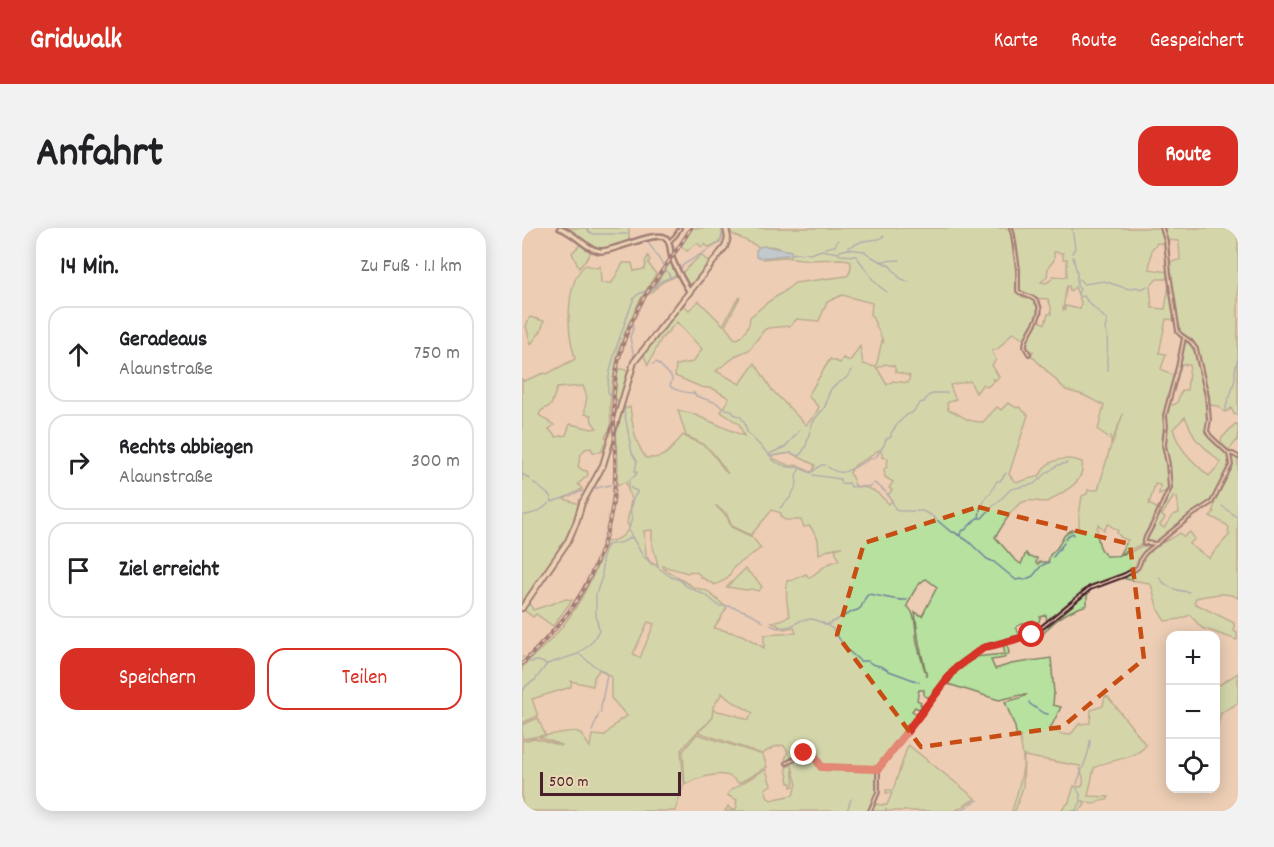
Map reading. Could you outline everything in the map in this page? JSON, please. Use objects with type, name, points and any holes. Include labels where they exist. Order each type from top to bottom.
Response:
[{"type":"main road","points":[[522,608],[562,551],[573,530],[582,503],[603,465],[635,359],[725,247],[728,241],[726,230]]},
{"type":"street","points":[[560,228],[570,232],[590,248],[598,250],[606,250],[658,236],[665,237],[669,242],[676,267],[690,290]]},
{"type":"street","points":[[669,242],[680,228]]},
{"type":"street","points":[[1011,228],[1018,269],[1018,291],[1020,294],[1034,298],[1039,309],[1037,320],[1025,342],[1025,348],[1029,354]]},
{"type":"street","points":[[870,811],[878,792],[878,769],[957,667],[983,648],[1034,634],[1090,588],[1134,570],[1140,564],[1143,555],[1192,515],[1212,502],[1230,469],[1229,454],[1207,431],[1208,401],[1195,346],[1178,332],[1166,241],[1162,228]]},
{"type":"street","points":[[1157,544],[1144,544],[1144,541],[1170,488],[1164,445],[1165,415],[1184,338]]},
{"type":"street","points":[[1229,454],[1233,453],[1238,457]]},
{"type":"street","points":[[787,763],[809,751],[814,754],[821,767],[878,769]]},
{"type":"highlighted area","points":[[978,507],[1130,544],[1144,659],[1062,727],[921,747],[837,635],[864,543]]},
{"type":"shaded area","points":[[687,228],[691,228],[634,320],[620,355],[614,408],[618,462],[617,485],[611,527],[597,567],[560,629],[522,668],[522,660],[555,625],[582,583],[592,562],[604,526],[611,486],[613,465],[610,406],[619,348],[639,302]]},
{"type":"green space","points":[[567,228],[629,228],[629,241],[610,248],[596,248]]},
{"type":"green space","points":[[691,228],[1010,228],[1012,231],[1013,228],[1238,228],[1238,415],[1234,414],[1231,408],[1224,412],[1218,406],[1209,405],[1206,388],[1196,347],[1191,342],[1201,368],[1207,401],[1207,433],[1226,452],[1229,469],[1231,469],[1233,455],[1238,459],[1238,598],[1223,594],[1212,595],[1196,598],[1194,603],[1234,623],[1237,640],[1220,634],[1220,631],[1202,628],[1190,615],[1165,621],[1158,610],[1149,583],[1123,577],[1090,590],[1087,605],[1060,618],[1039,640],[1037,634],[1047,623],[1046,615],[1040,617],[1039,622],[1036,623],[1033,620],[1017,626],[1021,637],[983,648],[975,653],[955,668],[932,698],[924,696],[924,690],[919,690],[917,700],[922,706],[919,709],[915,707],[912,711],[918,715],[876,770],[877,793],[868,811],[732,811],[736,809],[737,800],[727,795],[731,790],[762,771],[766,770],[771,785],[765,789],[768,798],[771,800],[793,795],[797,785],[792,766],[794,786],[791,787],[786,767],[792,765],[791,760],[786,762],[788,751],[783,745],[762,754],[698,732],[709,722],[696,733],[681,750],[684,784],[675,811],[522,811],[522,741],[535,738],[561,746],[539,737],[575,731],[582,735],[590,747],[592,735],[604,736],[627,716],[611,698],[611,677],[600,669],[594,677],[593,686],[571,681],[571,687],[532,699],[538,716],[522,723],[522,668],[557,633],[575,608],[593,576],[606,542],[621,537],[630,526],[627,524],[631,500],[626,482],[617,485],[616,429],[624,404],[625,409],[630,407],[636,440],[646,458],[664,455],[683,435],[700,443],[686,436],[678,410],[744,436],[739,424],[721,412],[729,398],[714,389],[701,387],[675,376],[676,365],[693,362],[702,349],[677,322],[661,339],[648,365],[642,351],[681,303],[689,310],[699,301],[723,325],[740,297],[725,326],[734,338],[738,339],[747,329],[750,317],[795,283],[847,276],[851,269],[849,260],[842,259],[810,260],[784,257],[763,259],[763,257],[790,255],[788,250],[784,251],[771,246],[759,247],[728,230],[719,242],[711,246],[708,247],[705,244],[702,247],[697,243],[687,251],[681,246]],"holes":[[[1166,240],[1179,241],[1180,260],[1169,262],[1178,329],[1191,342],[1184,338],[1179,364],[1190,365],[1187,390],[1183,390],[1177,403],[1173,405],[1170,404],[1176,377],[1161,369],[1166,354],[1159,353],[1166,319],[1176,320],[1170,279],[1165,309],[1152,308],[1150,286],[1157,279],[1166,279],[1168,272],[1149,269],[1152,249],[1157,243],[1166,244]],[[1054,252],[1063,253],[1063,259],[1067,259],[1067,277],[1053,276],[1046,283],[1041,282],[1047,277],[1048,268],[1054,260]],[[1069,286],[1070,291],[1075,287],[1081,302],[1080,309],[1065,306],[1063,310],[1066,289]],[[842,295],[872,303],[871,314],[884,343],[882,341],[876,367],[863,364],[860,346],[850,361],[843,358],[840,363],[830,359],[808,396],[819,407],[806,425],[772,390],[755,363],[740,384],[716,371],[739,354],[749,350],[768,328],[790,326],[797,319],[819,321],[827,302]],[[1021,295],[1048,299],[1051,307],[1051,314],[1048,314],[1045,324],[1037,320],[1028,336],[1029,352],[1033,351],[1031,355],[1066,390],[1104,405],[1098,430],[1111,439],[1111,444],[1123,414],[1098,490],[1088,490],[1087,494],[1082,496],[1079,527],[1064,536],[1050,555],[1048,562],[1038,564],[1036,563],[1037,558],[1029,557],[1026,553],[1021,564],[995,537],[1012,511],[1021,503],[1049,501],[1073,486],[1080,476],[1082,462],[1073,459],[1058,460],[1046,466],[1037,477],[1015,481],[1009,474],[1028,415],[1019,407],[1008,403],[1001,410],[997,407],[983,422],[976,422],[948,410],[947,403],[956,399],[950,385],[970,381],[976,393],[983,384],[987,387],[994,381],[993,379],[999,377],[992,365],[996,360],[992,351],[999,348],[1013,332],[1024,339],[1024,346],[1026,340],[1038,312],[1034,299]],[[885,364],[894,365],[896,372],[910,376],[908,383],[893,381],[887,385],[877,368]],[[1185,417],[1195,438],[1221,463],[1209,476],[1192,461],[1173,429]],[[879,450],[882,457],[888,458],[887,467],[884,469],[885,477],[893,482],[889,488],[892,490],[888,495],[892,501],[889,504],[871,489],[856,487],[850,473],[856,464]],[[791,453],[815,465],[813,471],[810,472],[798,465],[790,466],[772,458]],[[1228,473],[1216,496],[1214,512],[1210,516],[1227,525],[1230,534],[1209,558],[1189,544],[1195,539],[1190,532],[1184,537],[1180,533],[1145,553],[1139,567],[1141,556],[1211,501]],[[1155,484],[1160,485],[1159,494],[1169,492],[1160,510],[1149,504]],[[1174,496],[1177,497],[1179,513],[1173,515],[1164,528],[1160,525],[1165,518],[1160,514],[1162,515]],[[716,506],[726,513],[732,526],[751,535],[772,510],[781,513],[781,517],[785,520],[801,520],[804,527],[810,526],[818,539],[819,554],[834,548],[842,547],[835,549],[839,560],[828,564],[809,578],[806,574],[787,581],[790,616],[772,622],[784,629],[794,627],[796,633],[764,635],[764,648],[742,635],[714,628],[727,608],[707,591],[693,587],[664,569],[663,566],[688,573],[690,571],[698,573],[715,585],[727,579],[734,567],[761,548],[752,537],[731,527],[727,517]],[[1098,524],[1104,530],[1108,524],[1118,531],[1117,533],[1122,538],[1128,540],[1119,555],[1144,543],[1147,535],[1145,544],[1117,556],[1106,556],[1099,545]],[[652,530],[652,543],[658,565],[651,564],[646,555],[644,531]],[[926,579],[937,587],[922,616],[915,612],[927,677],[917,643],[914,618],[907,606],[912,594]],[[648,622],[654,624],[640,658],[633,654]],[[722,693],[753,713],[748,720],[713,710],[712,715],[713,707]]]},
{"type":"green space","points":[[582,243],[591,249],[589,256],[579,268],[572,253]]},
{"type":"green space","points":[[701,255],[710,263],[692,285],[689,285],[680,271],[683,272]]},
{"type":"green space","points":[[648,256],[650,260],[648,263],[656,274],[639,302],[619,348],[612,384],[611,427],[605,437],[608,439],[606,445],[604,444],[601,452],[593,452],[591,448],[585,449],[581,454],[578,466],[587,471],[588,475],[578,484],[582,489],[564,499],[580,504],[582,513],[576,518],[565,542],[522,605],[522,379],[524,381],[544,373],[547,374],[575,359],[570,332],[570,300],[576,279],[586,265],[597,268],[600,266],[601,283],[612,283],[623,263],[632,263],[634,271],[644,269]],"holes":[[[583,386],[587,397],[585,414],[591,415],[592,422],[597,428],[570,424],[566,435],[556,437],[549,429],[554,425],[539,415],[551,405],[557,388]]]},
{"type":"green space","points":[[672,260],[678,274],[662,282],[648,295]]},
{"type":"green space","points":[[530,317],[544,321],[541,331],[531,344],[526,326]]},
{"type":"green space","points":[[618,368],[629,371],[619,401],[614,398]]},
{"type":"green space","points":[[1235,424],[1238,424],[1238,439],[1228,451],[1220,444],[1222,438]]},
{"type":"green space","points":[[745,569],[762,587],[758,591],[727,587]]},
{"type":"green space","points":[[566,599],[572,600],[553,626],[536,614],[533,617],[523,609],[527,603],[533,610]]},
{"type":"green space","points":[[1007,643],[1009,653],[1004,658],[991,660],[995,669],[1011,664],[1051,658],[1053,705],[1061,707],[1050,729],[1068,735],[1079,724],[1090,723],[1091,710],[1103,706],[1105,696],[1146,745],[1135,754],[1094,768],[1088,796],[1109,797],[1107,800],[1091,804],[1083,801],[1085,805],[1079,811],[1061,811],[1069,802],[1074,786],[1081,787],[1083,784],[1080,766],[1024,756],[1023,787],[1015,811],[1012,811],[1021,778],[1023,760],[1020,737],[1017,739],[1005,702],[1026,695],[999,700],[948,684],[954,672],[973,657],[1005,654],[1003,644]]},
{"type":"green space","points":[[1238,673],[1238,703],[1221,713],[1220,717],[1220,685]]},
{"type":"green space","points":[[538,718],[545,735],[522,739],[522,725]]},
{"type":"green space","points":[[697,734],[763,755],[767,767],[739,783],[721,774],[685,784],[683,751]]},
{"type":"green space","points":[[908,745],[975,799],[955,811],[886,811],[886,809],[885,811],[871,811],[875,804],[887,805],[892,793],[886,793],[886,790],[893,790]]},
{"type":"water","points":[[765,246],[791,251],[792,254],[756,257],[756,250]]},
{"type":"waterway","points":[[587,228],[594,234],[627,234]]},
{"type":"waterway","points":[[680,270],[683,265],[721,242],[721,228]]},
{"type":"waterway","points":[[1072,228],[1075,248],[1072,253]]},
{"type":"waterway","points":[[849,247],[884,236]]},
{"type":"waterway","points":[[825,248],[835,246],[838,240]]},
{"type":"waterway","points":[[634,243],[646,241],[663,265]]},
{"type":"waterway","points":[[791,254],[810,254],[822,250],[838,253],[848,249],[864,251],[890,266],[900,278],[909,282]]},
{"type":"waterway","points":[[838,253],[856,256],[875,282],[887,292]]},
{"type":"waterway","points":[[1073,257],[1077,286],[1080,289],[1079,297],[1084,296],[1107,320],[1105,329],[1108,337],[1108,370]]},
{"type":"waterway","points":[[881,261],[900,260]]},
{"type":"waterway","points":[[665,268],[671,278]]},
{"type":"waterway","points":[[522,692],[547,664],[578,654],[592,642],[599,630],[596,594],[602,577],[602,561],[607,545],[623,542],[632,537],[628,529],[632,519],[631,506],[637,493],[629,486],[629,480],[637,472],[635,471],[637,461],[632,453],[623,405],[608,392],[610,371],[634,298],[677,274]]},
{"type":"waterway","points":[[1079,279],[1084,284],[1104,281],[1130,289],[1136,287],[1142,289],[1147,286]]},
{"type":"waterway","points":[[633,322],[630,337],[634,358]]},
{"type":"waterway","points":[[1225,412],[1235,379],[1238,358]]},
{"type":"waterway","points":[[653,364],[658,363],[671,376],[670,386],[672,388],[694,393],[741,417],[747,432],[770,456],[791,453],[798,456],[802,453],[811,427],[825,406],[831,389],[848,376],[851,370]]},
{"type":"waterway","points":[[876,457],[899,422],[912,413],[920,403],[935,393],[947,393]]},
{"type":"waterway","points":[[769,454],[785,447],[800,430]]},
{"type":"waterway","points":[[828,467],[843,472],[874,458]]},
{"type":"waterway","points":[[771,459],[784,466],[797,467],[811,473],[821,465],[825,465]]},
{"type":"waterway","points":[[998,502],[1011,489],[1034,484],[1058,465],[1067,463]]},
{"type":"waterway","points":[[780,508],[790,498],[797,484],[796,475],[800,468]]},
{"type":"waterway","points":[[979,518],[987,495],[1006,473]]},
{"type":"waterway","points":[[522,474],[530,479]]},
{"type":"waterway","points":[[813,475],[840,479],[841,484],[849,483],[851,487],[872,486]]},
{"type":"waterway","points":[[533,482],[550,496],[552,502],[583,491]]},
{"type":"waterway","points":[[874,483],[888,494],[895,509],[922,511],[931,515],[951,532],[968,541],[987,559],[1016,580],[1024,580],[1033,576],[1041,566],[1049,562]]},
{"type":"waterway","points":[[592,489],[610,485]]},
{"type":"waterway","points":[[522,516],[538,511],[549,503]]},
{"type":"waterway","points":[[958,535],[977,518],[982,518],[996,503]]},
{"type":"waterway","points":[[1222,506],[1238,518]]},
{"type":"waterway","points":[[1065,540],[1069,535],[1073,533],[1074,535]]},
{"type":"waterway","points":[[632,537],[643,556],[653,563]]},
{"type":"waterway","points":[[1053,557],[1064,543]]},
{"type":"waterway","points":[[656,566],[686,586],[707,596],[719,606],[742,610],[763,622]]},
{"type":"waterway","points":[[1159,577],[1172,588],[1189,592]]},
{"type":"waterway","points":[[826,625],[860,609],[869,594],[907,600]]},
{"type":"waterway","points":[[770,625],[778,628],[812,619],[821,622],[833,629],[844,647],[860,661],[868,661],[919,682]]},
{"type":"waterway","points":[[580,655],[607,675],[599,714]]},
{"type":"waterway","points":[[529,662],[538,661],[547,664]]},
{"type":"waterway","points":[[1029,702],[1043,713],[1048,714]]},
{"type":"waterway","points":[[592,731],[598,716]]},
{"type":"waterway","points":[[1077,784],[1087,757],[1090,740]]},
{"type":"waterway","points":[[1075,811],[1081,802],[1076,787]]},
{"type":"waterway","points":[[847,811],[851,799]]},
{"type":"waterway","points":[[970,804],[978,800]]},
{"type":"waterway","points":[[959,811],[968,806]]},
{"type":"railway","points":[[522,664],[573,606],[591,576],[598,559],[612,508],[615,458],[614,399],[622,347],[645,296],[691,228]]},
{"type":"route","points":[[804,753],[813,752],[821,767],[878,769],[955,669],[983,648],[1032,635]]}]
